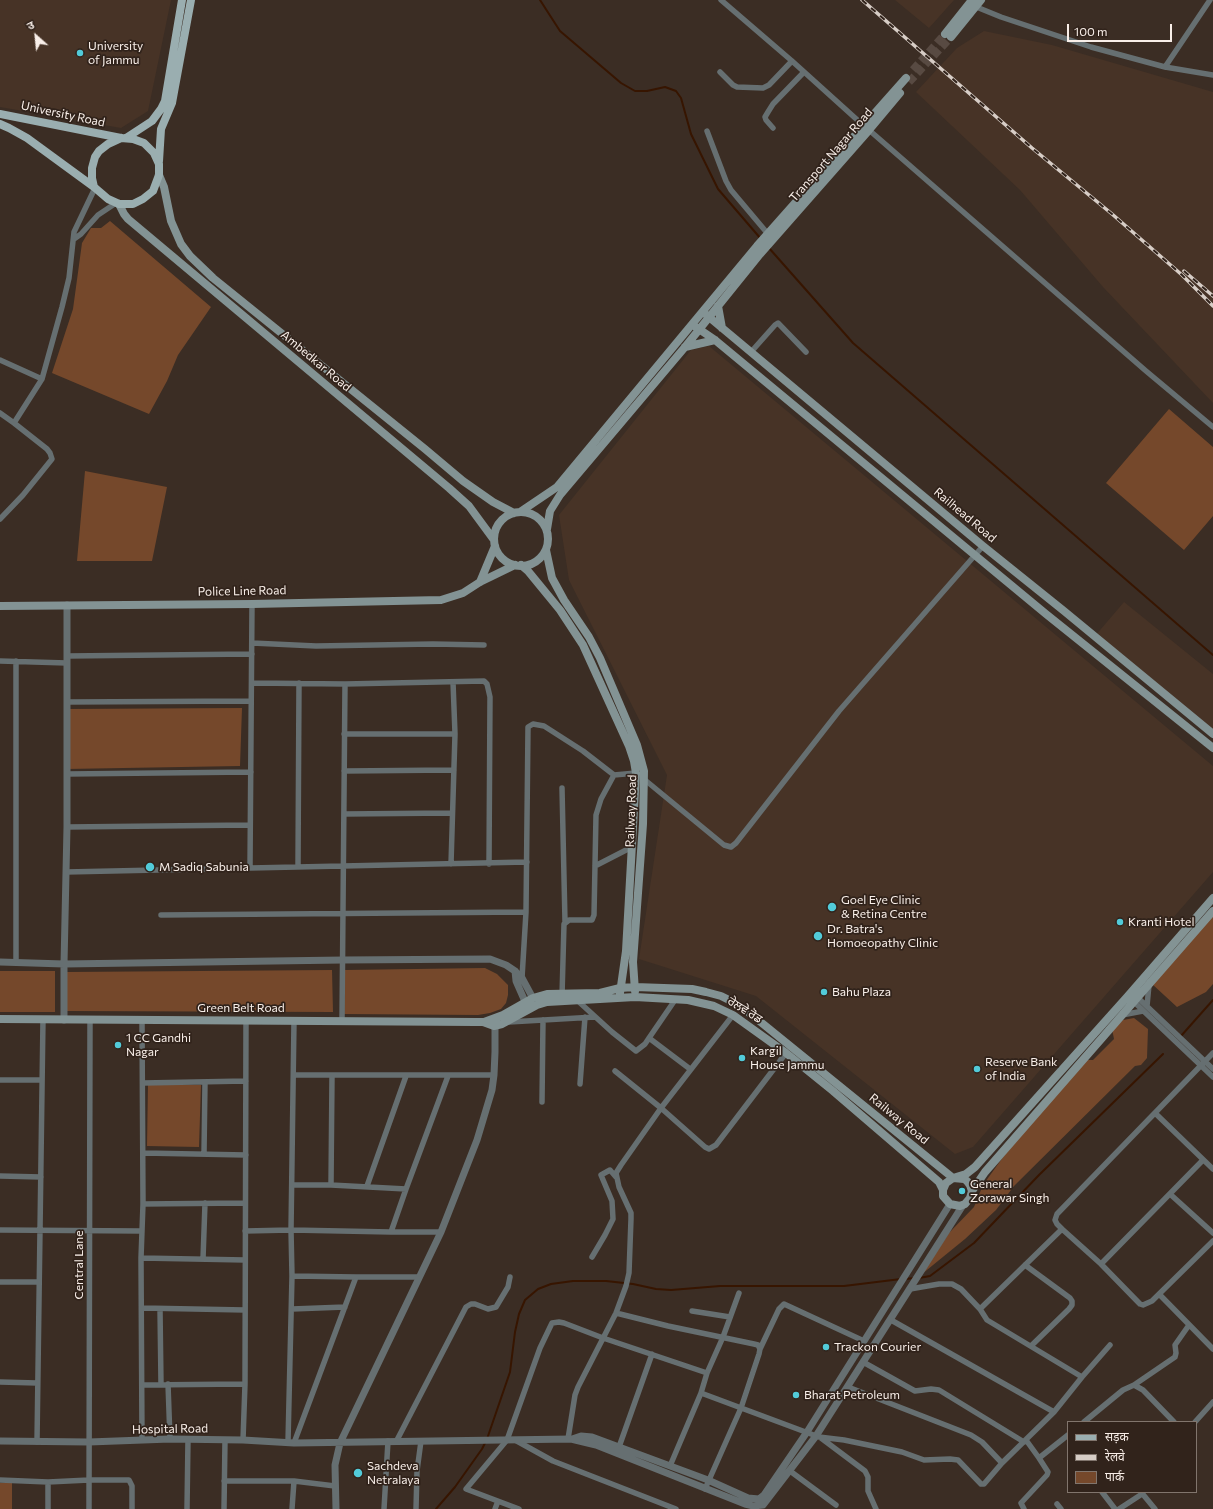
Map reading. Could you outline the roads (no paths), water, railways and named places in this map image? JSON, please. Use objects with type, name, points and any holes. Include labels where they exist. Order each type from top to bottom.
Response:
[{"type":"main road","points":[[95,188],[91,174],[95,157],[108,144],[123,138],[152,121],[161,110],[164,101],[182,0]]},
{"type":"main road","points":[[2,114],[1,125],[27,138],[104,196],[118,203],[133,204],[144,199],[153,191],[159,175],[161,129],[172,103],[192,0]]},
{"type":"main road","points":[[948,35],[972,3],[981,0]]},
{"type":"main road","name":"Transport Nagar Road","points":[[760,250],[768,238],[908,80]]},
{"type":"main road","name":"University Road","points":[[2,114],[123,138]]},
{"type":"main road","points":[[123,138],[140,141],[147,146],[154,153],[159,164]]},
{"type":"main road","points":[[159,175],[164,188],[170,221],[181,244],[190,256],[213,278],[420,444],[463,481],[493,502],[517,512],[535,515],[542,521],[547,529],[549,538],[546,550],[540,559],[529,565],[518,565]]},
{"type":"main road","name":"Ambedkar Road","points":[[118,203],[128,219],[469,506],[494,543]]},
{"type":"main road","points":[[480,582],[494,543],[497,527],[505,518],[557,487],[696,327],[760,250]]},
{"type":"main road","points":[[706,315],[718,306],[760,250]]},
{"type":"main road","points":[[718,306],[722,328]]},
{"type":"main road","name":"Railhead Road","points":[[706,315],[983,546],[1213,734]]},
{"type":"main road","points":[[547,529],[550,511],[560,495],[685,347],[696,327]]},
{"type":"main road","name":"Railhead Road","points":[[696,327],[714,340],[975,556],[1213,748]]},
{"type":"main road","points":[[685,347],[714,340]]},
{"type":"main road","points":[[494,543],[497,551],[504,560],[518,565],[528,571],[560,610],[583,645],[629,746],[636,773],[626,951],[620,988],[620,998]]},
{"type":"main road","name":"Railway Road","points":[[546,550],[552,578],[564,600],[589,637],[600,658],[643,764],[645,780],[644,824],[633,962],[635,997]]},
{"type":"main road","name":"Police Line Road","points":[[0,606],[252,604],[440,600],[462,593],[480,582],[518,565]]},
{"type":"main road","points":[[1055,621],[1064,611]]},
{"type":"main road","points":[[1213,898],[1133,997],[975,1167],[966,1174],[953,1178],[946,1183],[943,1190],[944,1196],[950,1204],[954,1206],[963,1205],[970,1198],[972,1191],[985,1172],[1122,1015],[1133,997],[1149,984],[1213,911]]},
{"type":"main road","name":"Railway Road","points":[[483,1022],[494,1022],[547,994],[562,998],[600,993],[620,988],[635,987],[692,989],[721,996],[737,1004],[752,1015],[953,1178]]},
{"type":"main road","name":"ਰੇਲਵੇ ਰੋਡ","points":[[562,998],[578,1001],[635,997],[688,1000],[714,1006],[733,1015],[786,1053],[833,1091],[939,1182],[943,1190]]},
{"type":"main road","points":[[494,1022],[508,1022],[531,1003]]},
{"type":"main road","name":"Green Belt Road","points":[[0,1019],[483,1022]]},
{"type":"main road","points":[[953,1178],[964,1178],[970,1185],[972,1191]]},
{"type":"street","points":[[721,0],[1146,371],[1213,427]]},
{"type":"street","points":[[1165,67],[1210,0]]},
{"type":"street","points":[[972,3],[1001,17],[1091,47],[1165,67],[1213,76]]},
{"type":"street","points":[[720,72],[737,87],[763,88],[769,86],[792,61]]},
{"type":"street","points":[[773,128],[765,117],[773,104],[804,72]]},
{"type":"street","points":[[708,131],[726,181],[731,190],[768,238]]},
{"type":"street","points":[[14,423],[42,379],[69,278],[77,225],[88,207],[95,188]]},
{"type":"street","points":[[74,239],[81,234],[98,215],[118,203]]},
{"type":"street","points":[[751,352],[775,325],[778,324],[806,352]]},
{"type":"street","points":[[0,360],[42,379]]},
{"type":"street","points":[[0,413],[47,448],[52,459],[24,495],[0,519]]},
{"type":"street","points":[[645,780],[724,845],[731,847],[736,843],[839,711],[983,546]]},
{"type":"street","points":[[250,867],[252,604]]},
{"type":"street","points":[[64,1020],[67,827],[67,605]]},
{"type":"street","points":[[252,643],[316,646],[433,644],[484,645]]},
{"type":"street","points":[[0,661],[252,654]]},
{"type":"street","points":[[16,661],[16,962]]},
{"type":"street","points":[[252,683],[345,684],[484,681],[490,690],[489,864]]},
{"type":"street","points":[[451,864],[455,734],[453,682]]},
{"type":"street","points":[[298,866],[299,683]]},
{"type":"street","points":[[342,1021],[345,684]]},
{"type":"street","points":[[67,702],[251,701]]},
{"type":"street","points":[[522,978],[526,912],[527,731],[529,726],[537,724],[544,726],[614,775],[636,773]]},
{"type":"street","points":[[344,734],[455,734]]},
{"type":"street","points":[[344,771],[454,770]]},
{"type":"street","points":[[67,774],[251,772]]},
{"type":"street","points":[[565,922],[569,920],[590,920],[593,918],[596,815],[601,799],[614,775]]},
{"type":"street","points":[[562,788],[565,922],[562,998]]},
{"type":"street","points":[[344,814],[452,813]]},
{"type":"street","points":[[67,827],[250,825]]},
{"type":"street","points":[[595,866],[632,847]]},
{"type":"street","points":[[66,872],[527,862]]},
{"type":"street","points":[[161,916],[526,912]]},
{"type":"street","points":[[0,962],[64,964],[490,959],[515,970],[522,978],[531,1003]]},
{"type":"street","points":[[515,970],[516,981],[531,1003]]},
{"type":"street","points":[[1145,1009],[1149,984]]},
{"type":"street","points":[[1133,997],[1203,1063],[1213,1077]]},
{"type":"street","points":[[578,1001],[634,1051],[639,1050],[649,1038],[675,1000]]},
{"type":"street","points":[[1122,1015],[1145,1009]]},
{"type":"street","points":[[616,1177],[616,1173],[620,1165],[661,1108],[733,1015]]},
{"type":"street","points":[[580,1084],[585,1017]]},
{"type":"street","points":[[508,1022],[595,1017]]},
{"type":"street","points":[[37,1442],[38,1282],[43,1019]]},
{"type":"street","name":"Central Lane","points":[[89,1509],[90,1020]]},
{"type":"street","points":[[142,1020],[142,1440]]},
{"type":"street","points":[[243,1440],[245,1384],[246,1020]]},
{"type":"street","points":[[291,1443],[294,1020]]},
{"type":"street","points":[[542,1102],[543,1020]]},
{"type":"street","points":[[336,1509],[335,1464],[340,1443],[441,1232],[477,1140],[492,1090],[495,1052],[494,1022]]},
{"type":"street","points":[[649,1038],[690,1069]]},
{"type":"street","points":[[615,1071],[710,1150],[736,1120],[786,1053]]},
{"type":"street","points":[[1213,1053],[1057,1214],[1055,1220],[1062,1229],[1101,1264],[1140,1304],[1143,1305],[1147,1304],[1159,1294],[1213,1241]]},
{"type":"street","points":[[1203,1063],[1213,1069]]},
{"type":"street","points":[[294,1075],[494,1075]]},
{"type":"street","points":[[331,1185],[332,1076]]},
{"type":"street","points":[[367,1186],[406,1076]]},
{"type":"street","points":[[391,1232],[448,1076]]},
{"type":"street","points":[[0,1080],[42,1080]]},
{"type":"street","points":[[143,1083],[246,1081]]},
{"type":"street","points":[[204,1154],[205,1082]]},
{"type":"street","points":[[1155,1113],[1213,1169]]},
{"type":"street","points":[[143,1153],[246,1155]]},
{"type":"street","points":[[1101,1264],[1203,1160]]},
{"type":"street","points":[[570,1439],[575,1395],[616,1313],[627,1284],[629,1273],[631,1213],[612,1171],[605,1172],[602,1177],[612,1201],[612,1219],[592,1257]]},
{"type":"street","points":[[0,1176],[41,1177]]},
{"type":"street","points":[[293,1185],[406,1188]]},
{"type":"street","points":[[1170,1194],[1213,1233]]},
{"type":"street","points":[[203,1259],[205,1203]]},
{"type":"street","points":[[143,1204],[245,1203]]},
{"type":"street","points":[[763,1504],[764,1495],[807,1432],[950,1204]]},
{"type":"street","points":[[763,1504],[818,1436],[963,1205]]},
{"type":"street","points":[[980,1309],[1062,1229]]},
{"type":"street","points":[[0,1230],[141,1231]]},
{"type":"street","points":[[245,1231],[292,1230],[441,1232]]},
{"type":"street","points":[[141,1258],[245,1260]]},
{"type":"street","points":[[1025,1265],[1072,1301],[1069,1309],[1031,1346]]},
{"type":"street","points":[[292,1276],[356,1278],[419,1277]]},
{"type":"street","points":[[397,1440],[466,1308],[471,1304],[488,1309],[496,1307],[508,1287],[510,1277]]},
{"type":"street","points":[[291,1443],[356,1278]]},
{"type":"street","points":[[0,1282],[38,1282]]},
{"type":"street","points":[[912,1287],[952,1284],[961,1289],[980,1309],[987,1320],[1082,1376]]},
{"type":"street","points":[[670,1466],[740,1293]]},
{"type":"street","points":[[1159,1294],[1213,1349]]},
{"type":"street","points":[[705,1489],[741,1408],[760,1354],[760,1349],[779,1309],[784,1304],[864,1342]]},
{"type":"street","points":[[292,1309],[345,1307]]},
{"type":"street","points":[[142,1308],[245,1310]]},
{"type":"street","points":[[160,1309],[161,1384]]},
{"type":"street","points":[[692,1311],[730,1317]]},
{"type":"street","points":[[616,1313],[668,1326],[754,1344],[758,1345],[760,1349]]},
{"type":"street","points":[[891,1320],[1054,1412]]},
{"type":"street","points":[[519,1509],[466,1489],[503,1440],[540,1348],[552,1323],[558,1322],[707,1373]]},
{"type":"street","points":[[1085,1421],[1123,1390],[1134,1385],[1175,1357],[1176,1353],[1174,1345],[1189,1325]]},
{"type":"street","points":[[700,1393],[818,1436],[902,1452],[924,1460],[955,1458],[963,1463],[981,1484],[984,1484],[1054,1412],[1082,1376],[1110,1345]]},
{"type":"street","points":[[619,1447],[652,1354]]},
{"type":"street","points":[[864,1362],[915,1391],[934,1388],[939,1390],[1025,1441],[1048,1472],[1021,1503],[1024,1509]]},
{"type":"street","points":[[0,1382],[37,1383]]},
{"type":"street","points":[[168,1384],[170,1439]]},
{"type":"street","points":[[142,1385],[245,1384]]},
{"type":"street","points":[[1134,1385],[1143,1390],[1173,1421]]},
{"type":"street","points":[[848,1387],[971,1435],[982,1442],[1002,1464]]},
{"type":"street","points":[[1196,1421],[1213,1402]]},
{"type":"street","points":[[570,1439],[586,1436],[708,1480],[745,1504]]},
{"type":"street","points":[[818,1436],[865,1471],[868,1477],[868,1491],[876,1509]]},
{"type":"street","points":[[1039,1458],[1067,1436]]},
{"type":"street","points":[[187,1509],[188,1439]]},
{"type":"street","name":"Hospital Road","points":[[0,1441],[89,1442],[188,1439],[291,1443],[340,1443],[397,1440],[570,1439]]},
{"type":"street","points":[[570,1439],[596,1445],[745,1504],[763,1504]]},
{"type":"street","points":[[224,1509],[225,1440]]},
{"type":"street","points":[[514,1440],[553,1461],[676,1509]]},
{"type":"street","points":[[384,1509],[388,1441]]},
{"type":"street","points":[[416,1509],[421,1441]]},
{"type":"street","points":[[790,1471],[836,1506]]},
{"type":"street","points":[[0,1480],[48,1482],[129,1480],[132,1486],[132,1509]]},
{"type":"street","points":[[224,1480],[294,1481],[335,1486]]},
{"type":"street","points":[[292,1509],[294,1481]]},
{"type":"street","points":[[48,1482],[48,1509]]},
{"type":"street","points":[[1103,1493],[1115,1509]]},
{"type":"street","points":[[1119,1509],[1141,1493],[1155,1509]]},
{"type":"street","points":[[495,1509],[498,1501]]},
{"type":"waterway","points":[[540,0],[560,31],[621,83],[635,91],[647,91],[665,87],[676,91],[681,98],[691,134],[718,189],[761,239]]},
{"type":"waterway","points":[[769,248],[853,343],[1213,655]]},
{"type":"waterway","points":[[1181,1036],[1213,1000]]},
{"type":"waterway","points":[[919,1278],[930,1276],[974,1243],[1039,1175],[1163,1054]]},
{"type":"waterway","points":[[905,1279],[915,1278]]},
{"type":"waterway","points":[[487,1439],[510,1372],[519,1314],[525,1300],[538,1289],[551,1284],[573,1281],[606,1281],[671,1290],[720,1286],[844,1286],[901,1279]]},
{"type":"waterway","points":[[436,1509],[455,1487],[485,1443]]},
{"type":"tunnel","points":[[913,70],[945,34]]},
{"type":"tunnel","points":[[909,82],[951,37]]},
{"type":"railway","points":[[862,0],[1032,148],[1112,214],[1182,275],[1213,306]]},
{"type":"railway","points":[[1184,271],[1213,296]]},
{"type":"place","name":"University of Jammu","points":[[80,53]]},
{"type":"place","name":"M Sadiq Sabunia","points":[[150,867]]},
{"type":"place","name":"Goel Eye Clinic & Retina Centre","points":[[832,907]]},
{"type":"place","name":"Kranti Hotel","points":[[1120,922]]},
{"type":"place","name":"Dr. Batra's Homoeopathy Clinic","points":[[818,936]]},
{"type":"place","name":"Bahu Plaza","points":[[824,992]]},
{"type":"place","name":"1 CC Gandhi Nagar","points":[[118,1045]]},
{"type":"place","name":"Kargil House Jammu","points":[[742,1058]]},
{"type":"place","name":"Reserve Bank of India","points":[[977,1069]]},
{"type":"place","name":"General Zorawar Singh","points":[[962,1191]]},
{"type":"place","name":"Trackon Courier","points":[[826,1347]]},
{"type":"place","name":"Bharat Petroleum","points":[[796,1395]]},
{"type":"place","name":"Sachdeva Netralaya","points":[[358,1473]]}]
